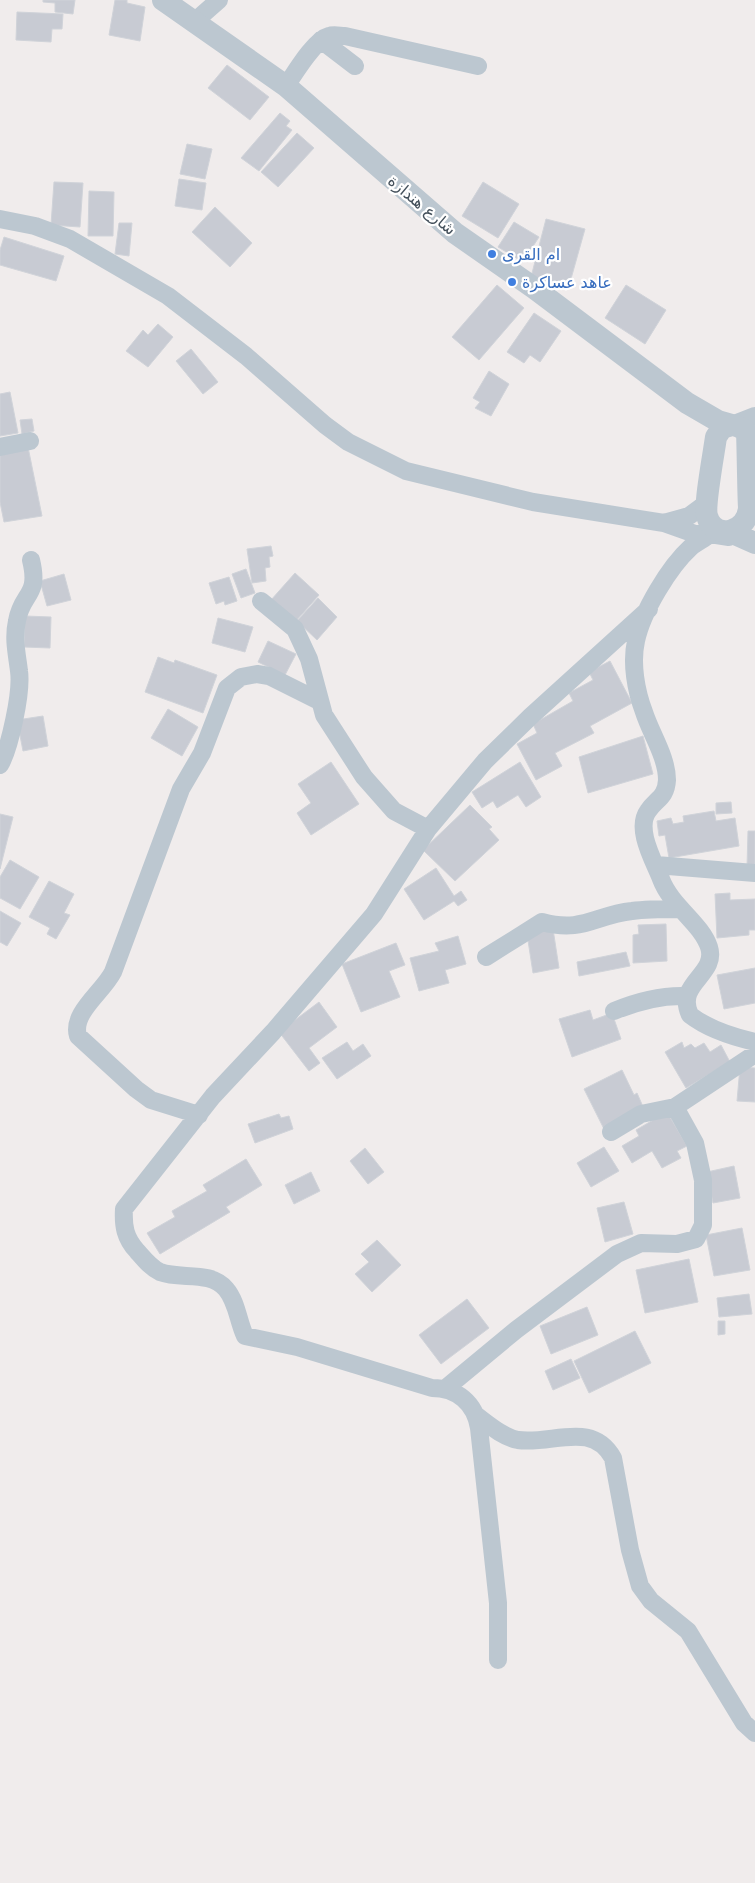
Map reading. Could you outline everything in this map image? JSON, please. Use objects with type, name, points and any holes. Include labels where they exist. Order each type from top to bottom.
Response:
[{"type":"street","name":"شارع هندازة","points":[[163,0],[286,86],[455,233],[534,288],[687,403],[718,421],[732,425]]},
{"type":"street","points":[[194,22],[219,0]]},
{"type":"street","points":[[286,86],[321,40],[330,35],[345,36],[478,66]]},
{"type":"street","points":[[321,40],[355,66]]},
{"type":"street","points":[[0,219],[35,226],[70,239],[168,296],[246,356],[325,425],[348,442],[406,471],[533,502],[673,524],[695,534],[735,537]]},
{"type":"street","name":"شارع هندازة","points":[[687,403],[715,448]]},
{"type":"street","points":[[735,537],[710,522],[707,516],[715,448],[718,432],[727,426],[755,416]]},
{"type":"street","points":[[732,425],[742,428],[750,442],[751,507],[746,521],[735,537],[690,548],[671,569],[649,609],[636,641],[635,664],[638,696],[664,764],[667,781],[662,798],[648,810],[643,828],[662,882],[679,908],[702,934],[710,948],[705,970],[689,989],[686,996],[690,1015],[699,1022],[755,1042]]},
{"type":"street","points":[[0,447],[30,441]]},
{"type":"street","points":[[673,524],[699,510],[708,502]]},
{"type":"street","points":[[671,569],[677,541],[673,524]]},
{"type":"street","points":[[0,765],[10,741],[19,684],[15,642],[17,618],[34,584],[31,560]]},
{"type":"street","points":[[261,602],[294,629],[309,659],[324,715],[364,777],[394,811],[428,829]]},
{"type":"street","points":[[498,1660],[498,1603],[477,1416],[474,1408],[446,1388],[432,1388],[306,1350],[245,1336],[236,1307],[226,1289],[211,1279],[161,1272],[144,1260],[130,1244],[126,1235],[124,1209],[228,1079],[273,1032],[374,914],[428,829],[498,748],[649,609]]},
{"type":"street","points":[[199,1115],[174,1108],[144,1094],[78,1036],[76,1027],[80,1016],[107,984],[113,972],[182,789],[202,752],[227,688],[240,677],[257,674],[269,676],[319,702]]},
{"type":"street","points":[[656,865],[755,873]]},
{"type":"street","points":[[486,957],[542,922],[560,927],[578,926],[632,911],[679,908]]},
{"type":"street","points":[[614,1011],[637,1001],[667,995],[686,996]]},
{"type":"street","points":[[611,1132],[641,1114],[675,1107],[755,1054]]},
{"type":"street","points":[[446,1388],[516,1330],[617,1254],[641,1243],[677,1244],[696,1239],[703,1225],[703,1180],[695,1143],[675,1107]]},
{"type":"street","points":[[477,1416],[497,1431],[515,1439],[536,1442],[579,1435],[596,1439],[607,1446],[614,1458],[630,1550],[640,1586],[651,1601],[688,1631],[744,1723],[755,1733]]},
{"type":"building","points":[[43,0],[75,0],[73,14],[55,12],[55,3],[43,2]]},
{"type":"building","points":[[115,0],[127,0],[127,3],[145,7],[140,41],[109,35]]},
{"type":"building","points":[[17,12],[63,14],[62,29],[52,29],[51,42],[16,40]]},
{"type":"building","points":[[227,65],[269,97],[250,120],[208,88]]},
{"type":"building","points":[[280,113],[290,121],[286,126],[292,130],[259,171],[241,158]]},
{"type":"building","points":[[297,133],[314,148],[278,187],[261,172]]},
{"type":"building","points":[[187,144],[212,149],[205,179],[180,174]]},
{"type":"building","points":[[179,179],[206,183],[202,210],[175,206]]},
{"type":"building","points":[[54,182],[83,183],[80,227],[51,225]]},
{"type":"building","points":[[483,182],[519,204],[498,238],[462,216]]},
{"type":"building","points":[[89,191],[114,192],[113,236],[88,236]]},
{"type":"building","points":[[215,207],[252,243],[230,267],[192,232]]},
{"type":"building","points":[[546,219],[585,229],[569,286],[531,277]]},
{"type":"building","points":[[514,222],[539,237],[523,262],[498,247]]},
{"type":"building","points":[[119,223],[132,223],[129,256],[115,254]]},
{"type":"building","points":[[4,237],[64,256],[56,281],[0,265],[0,250]]},
{"type":"building","points":[[497,285],[524,308],[479,360],[452,337]]},
{"type":"building","points":[[626,285],[666,310],[645,344],[605,318]]},
{"type":"building","points":[[534,313],[561,331],[540,362],[530,355],[524,363],[507,352]]},
{"type":"building","points":[[158,324],[173,337],[148,367],[126,351],[143,330],[148,335]]},
{"type":"building","points":[[191,349],[218,382],[203,394],[176,361]]},
{"type":"building","points":[[489,371],[509,384],[491,416],[475,408],[480,402],[473,398]]},
{"type":"building","points":[[10,392],[18,433],[0,436],[0,394]]},
{"type":"building","points":[[32,419],[34,431],[22,434],[20,420]]},
{"type":"building","points":[[28,447],[42,516],[4,522],[0,502],[0,452]]},
{"type":"building","points":[[271,546],[273,556],[269,557],[270,567],[265,568],[266,581],[252,583],[247,549]]},
{"type":"building","points":[[246,569],[255,593],[241,598],[232,574]]},
{"type":"building","points":[[295,573],[319,595],[295,622],[271,600]]},
{"type":"building","points":[[64,574],[71,600],[47,606],[40,581]]},
{"type":"building","points":[[229,577],[237,601],[225,605],[224,601],[216,604],[209,583]]},
{"type":"building","points":[[318,598],[337,617],[317,640],[297,621]]},
{"type":"building","points":[[25,616],[51,617],[50,648],[24,647]]},
{"type":"building","points":[[218,618],[253,627],[245,652],[212,643]]},
{"type":"building","points":[[268,641],[296,654],[285,675],[258,662]]},
{"type":"building","points":[[158,657],[174,663],[175,660],[217,675],[203,713],[145,692]]},
{"type":"building","points":[[610,661],[632,703],[590,726],[594,733],[555,753],[562,766],[536,780],[517,744],[537,733],[533,724],[573,701],[569,693],[593,680],[589,672]]},
{"type":"building","points":[[168,709],[198,727],[182,756],[151,738]]},
{"type":"building","points":[[43,716],[48,746],[23,751],[17,720]]},
{"type":"building","points":[[643,736],[653,774],[588,793],[579,757]]},
{"type":"building","points":[[331,762],[359,804],[311,835],[297,813],[311,803],[298,784]]},
{"type":"building","points":[[520,762],[541,797],[526,807],[518,795],[497,808],[493,801],[482,808],[472,792]]},
{"type":"building","points":[[731,802],[732,813],[716,814],[716,803]]},
{"type":"building","points":[[470,805],[492,827],[489,829],[499,840],[455,881],[423,850]]},
{"type":"building","points":[[714,811],[716,821],[735,818],[739,846],[669,858],[665,835],[659,836],[657,821],[671,818],[673,824],[684,822],[683,816]]},
{"type":"building","points":[[0,814],[13,817],[0,869]]},
{"type":"building","points":[[748,831],[755,831],[755,867],[747,867]]},
{"type":"building","points":[[10,860],[39,877],[20,909],[0,898],[0,877]]},
{"type":"building","points":[[436,868],[454,896],[461,891],[467,900],[458,906],[454,901],[424,920],[404,889]]},
{"type":"building","points":[[49,881],[74,894],[64,913],[70,915],[56,939],[47,934],[50,928],[29,917]]},
{"type":"building","points":[[730,893],[730,900],[755,899],[755,930],[749,930],[749,935],[717,938],[715,894]]},
{"type":"building","points":[[0,911],[21,923],[7,946],[0,942]]},
{"type":"building","points":[[666,924],[667,961],[633,963],[633,935],[639,934],[638,925]]},
{"type":"building","points":[[553,929],[559,968],[533,973],[527,934]]},
{"type":"building","points":[[458,936],[466,964],[445,970],[449,983],[419,991],[410,958],[439,951],[435,943]]},
{"type":"building","points":[[396,943],[405,965],[389,971],[400,997],[361,1012],[342,964]]},
{"type":"building","points":[[626,952],[630,966],[579,976],[577,962]]},
{"type":"building","points":[[755,968],[755,1003],[724,1009],[717,975]]},
{"type":"building","points":[[319,1002],[337,1027],[309,1048],[320,1063],[309,1071],[279,1032]]},
{"type":"building","points":[[590,1010],[593,1020],[612,1013],[621,1039],[572,1057],[559,1019]]},
{"type":"building","points":[[347,1042],[353,1051],[363,1044],[371,1056],[337,1079],[322,1058]]},
{"type":"building","points":[[682,1042],[684,1048],[691,1044],[695,1048],[704,1043],[710,1052],[721,1045],[730,1062],[686,1088],[665,1052]]},
{"type":"building","points":[[740,1067],[755,1068],[755,1102],[737,1101]]},
{"type":"building","points":[[622,1070],[634,1095],[637,1093],[644,1109],[604,1129],[584,1089]]},
{"type":"building","points":[[667,1112],[687,1146],[677,1151],[681,1158],[662,1168],[652,1151],[632,1163],[622,1146],[639,1136],[636,1130]]},
{"type":"building","points":[[279,1114],[281,1118],[289,1116],[293,1129],[255,1143],[248,1124]]},
{"type":"building","points":[[604,1147],[619,1171],[591,1187],[577,1163]]},
{"type":"building","points":[[365,1148],[384,1172],[368,1184],[350,1161]]},
{"type":"building","points":[[246,1159],[262,1185],[226,1207],[230,1212],[160,1254],[147,1233],[175,1217],[172,1211],[207,1191],[203,1185]]},
{"type":"building","points":[[734,1166],[740,1198],[713,1203],[707,1172]]},
{"type":"building","points":[[311,1172],[320,1191],[294,1204],[285,1185]]},
{"type":"building","points":[[624,1202],[633,1234],[605,1242],[597,1208]]},
{"type":"building","points":[[742,1228],[750,1270],[714,1276],[706,1235]]},
{"type":"building","points":[[377,1240],[401,1265],[372,1292],[355,1274],[369,1262],[361,1254]]},
{"type":"building","points":[[689,1259],[698,1302],[645,1313],[636,1270]]},
{"type":"building","points":[[749,1294],[752,1314],[719,1317],[717,1298]]},
{"type":"building","points":[[467,1299],[489,1328],[441,1364],[419,1335]]},
{"type":"building","points":[[587,1307],[598,1335],[551,1354],[540,1326]]},
{"type":"building","points":[[718,1321],[725,1321],[725,1334],[718,1335]]},
{"type":"building","points":[[635,1331],[651,1363],[589,1393],[574,1361]]},
{"type":"building","points":[[571,1359],[580,1378],[553,1390],[545,1371]]},
{"type":"place","name":"ام القرى","points":[[492,254]]},
{"type":"place","name":"عاهد عساكرة","points":[[512,282]]}]
